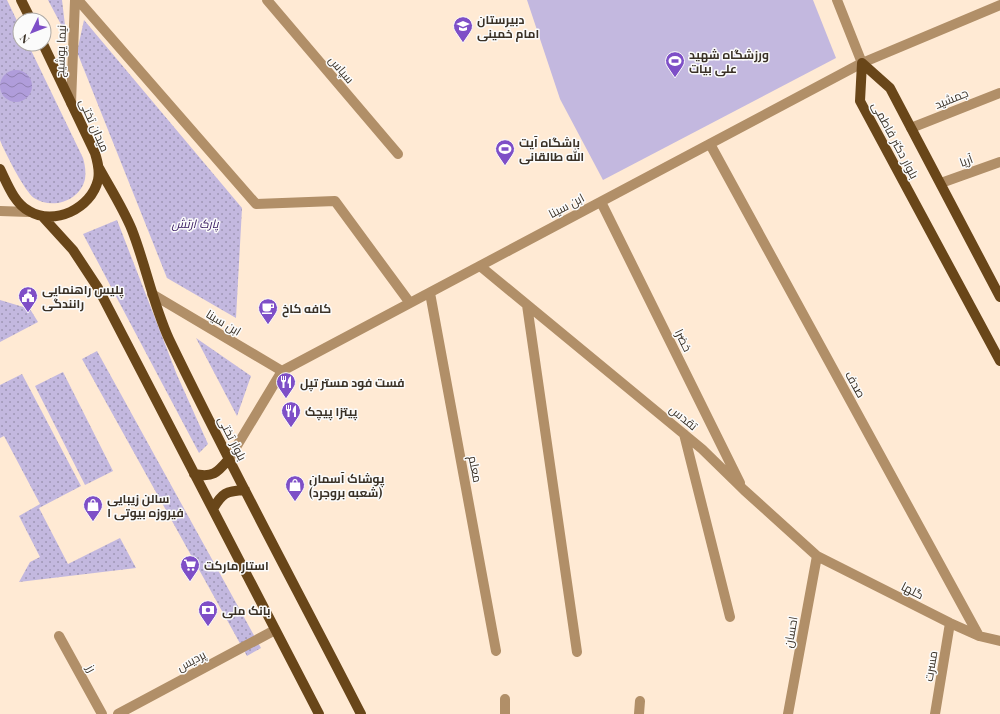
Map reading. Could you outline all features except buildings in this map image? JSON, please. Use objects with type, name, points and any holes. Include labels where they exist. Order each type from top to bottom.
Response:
[{"type":"main road","points":[[22,0],[27,12]]},
{"type":"main road","name":"میدان تختی","points":[[0,169],[20,204],[30,212],[42,216],[54,217],[67,213],[88,199],[97,181],[99,168],[95,153],[47,52]]},
{"type":"main road","name":"بلوار دکتر فاطمی","points":[[862,63],[890,88],[1000,296]]},
{"type":"main road","name":"بلوار دکتر فاطمی","points":[[862,63],[860,102],[1000,361]]},
{"type":"main road","name":"بلوار تختی","points":[[99,168],[128,220],[152,294],[168,337],[229,459],[361,714]]},
{"type":"main road","points":[[42,216],[73,250],[98,288],[213,509],[316,713]]},
{"type":"main road","points":[[194,474],[207,476],[219,471],[229,459]]},
{"type":"main road","points":[[213,509],[220,496],[230,491],[245,490]]},
{"type":"street","name":"نیما یوشیج","points":[[71,103],[76,0]]},
{"type":"street","points":[[76,0],[256,204],[335,201],[410,303]]},
{"type":"street","name":"سپاس","points":[[267,0],[398,154]]},
{"type":"street","points":[[837,0],[862,63]]},
{"type":"street","name":"ابن سینا","points":[[152,294],[282,371],[862,63],[1000,5]]},
{"type":"street","name":"جمشید","points":[[911,128],[1000,93]]},
{"type":"street","name":"صدف","points":[[710,144],[980,636]]},
{"type":"street","name":"آریا","points":[[940,184],[1000,162]]},
{"type":"street","name":"خضرا","points":[[601,202],[744,490]]},
{"type":"street","points":[[0,211],[30,212]]},
{"type":"street","name":"تقدس","points":[[480,266],[702,449],[744,490],[817,556]]},
{"type":"street","name":"معلم","points":[[430,292],[496,651]]},
{"type":"street","points":[[527,305],[577,652]]},
{"type":"street","points":[[229,459],[282,371]]},
{"type":"street","points":[[684,434],[730,617]]},
{"type":"street","name":"گلها","points":[[817,556],[950,623],[980,636],[1000,641]]},
{"type":"street","name":"احسان","points":[[788,714],[817,556]]},
{"type":"street","name":"مسرت","points":[[935,714],[950,623]]},
{"type":"street","name":"پردیس","points":[[118,714],[275,630]]},
{"type":"street","name":"رز","points":[[59,636],[102,714]]},
{"type":"street","points":[[504,714],[505,699]]},
{"type":"street","points":[[639,714],[640,701]]},
{"type":"green space","points":[[0,0],[7,0],[13,12],[12,52],[32,52],[83,158],[85,166],[85,179],[82,187],[71,198],[57,203],[41,202],[34,198],[20,180],[0,140]]},
{"type":"green space","points":[[48,0],[62,0],[66,34]]},
{"type":"green space","name":"ورزشگاه شهید علی بیات","points":[[527,0],[813,0],[836,58],[603,180],[560,99]]},
{"type":"green space","name":"پارک ارتش","points":[[84,20],[242,208],[236,318],[167,278],[77,52]]},
{"type":"green space","points":[[117,220],[177,375],[208,444],[199,453],[83,234]]},
{"type":"green space","points":[[0,300],[30,309],[38,322],[0,342]]},
{"type":"green space","points":[[196,338],[251,376],[237,416]]},
{"type":"green space","points":[[97,351],[261,648],[247,656],[82,359]]},
{"type":"green space","points":[[63,372],[113,471],[85,485],[35,386]]},
{"type":"green space","points":[[22,374],[81,486],[39,508],[68,564],[120,538],[136,568],[19,582],[30,562],[40,557],[19,516],[40,504],[4,436],[0,438],[0,385]]},
{"type":"water","points":[[13,70],[19,70],[29,77],[32,86],[31,92],[25,99],[19,102],[13,102],[3,95],[0,89],[0,83],[7,73]]},
{"type":"place","name":"دبیرستان امام خمینی","points":[[463,43]]},
{"type":"place","name":"ورزشگاه شهید علی بیات","points":[[675,78]]},
{"type":"place","name":"باشگاه آیت الله طالقانی","points":[[505,166]]},
{"type":"place","name":"پلیس راهنمایی رانندگی","points":[[28,313]]},
{"type":"place","name":"کافه کاخ","points":[[268,325]]},
{"type":"place","name":"فست فود مستر تپل","points":[[286,399]]},
{"type":"place","name":"پیتزا پیچک","points":[[291,428]]},
{"type":"place","name":"پوشاک آسمان (شعبه بروجرد)","points":[[295,502]]},
{"type":"place","name":"سالن زیبایی فیروزه بیوتی ۱","points":[[93,522]]},
{"type":"place","name":"استار مارکت","points":[[190,582]]},
{"type":"place","name":"بانک ملی","points":[[208,627]]}]
